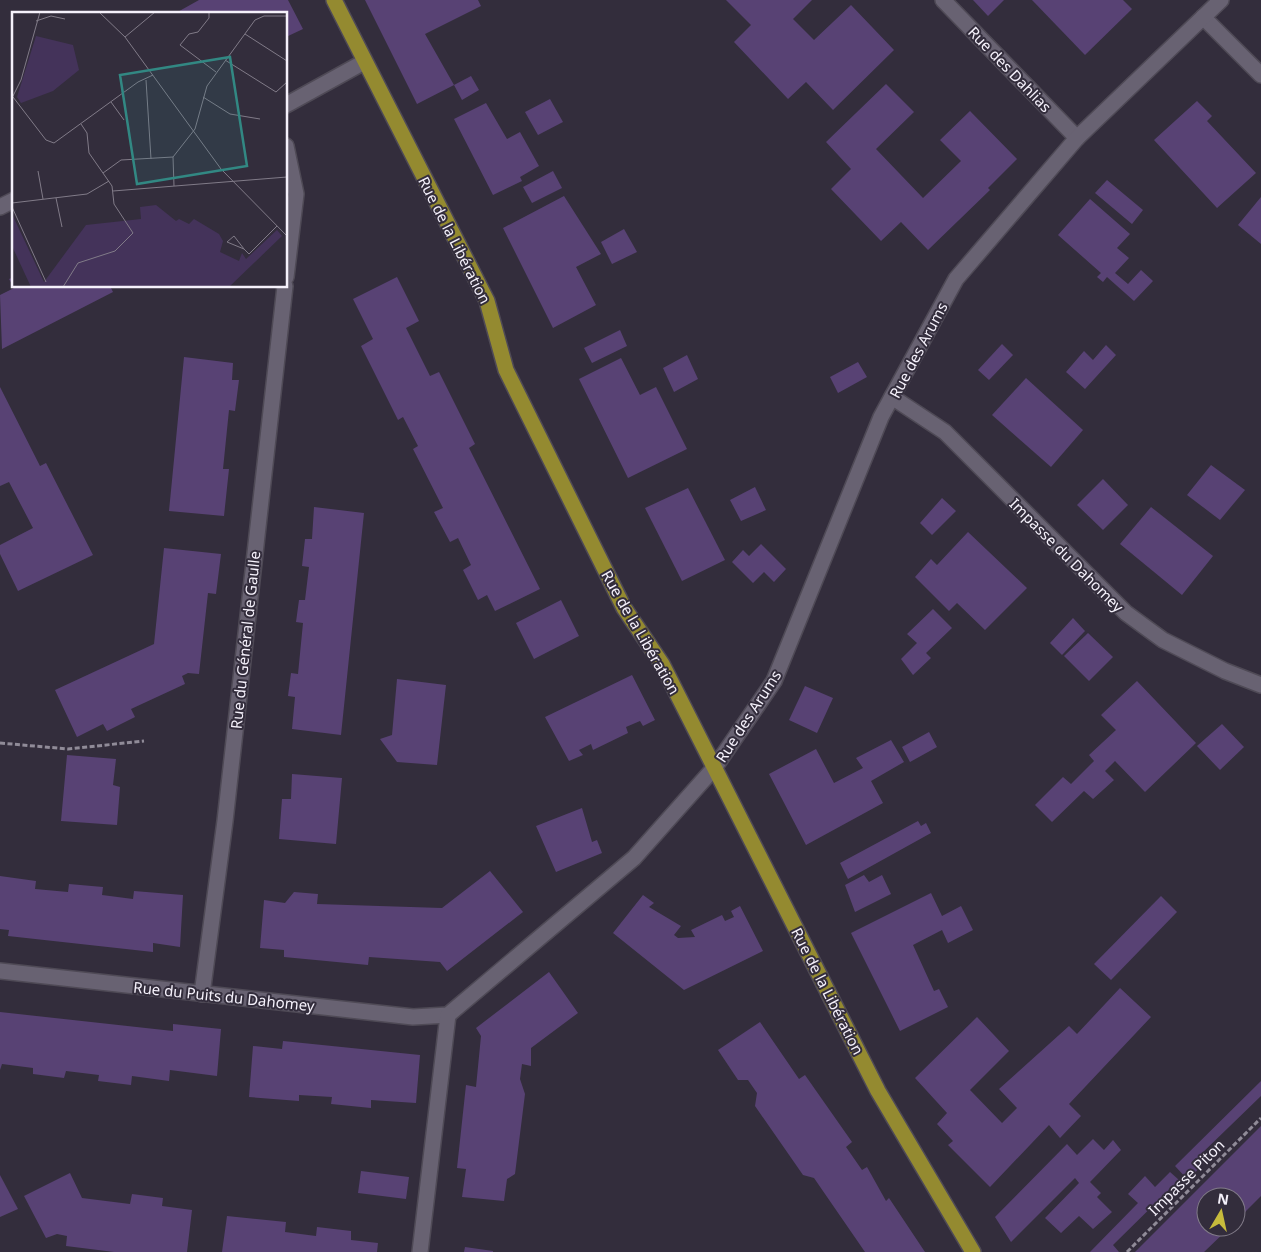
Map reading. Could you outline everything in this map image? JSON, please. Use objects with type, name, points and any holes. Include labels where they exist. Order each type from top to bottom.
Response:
[{"type":"main road","name":"Rue de la Libération","points":[[334,0],[487,301],[506,370],[624,608],[662,664],[878,1090],[973,1252]]},
{"type":"street","name":"Rue des Dahlias","points":[[944,0],[1077,138]]},
{"type":"street","name":"Rue des Arums","points":[[715,767],[774,682],[881,417],[956,279],[1077,138],[1222,0]]},
{"type":"street","points":[[1203,17],[1261,75]]},
{"type":"street","points":[[288,103],[364,62]]},
{"type":"street","points":[[288,156],[296,194],[288,260]]},
{"type":"street","points":[[0,207],[12,201]]},
{"type":"street","name":"Rue du Général de Gaulle","points":[[202,994],[225,821],[285,288]]},
{"type":"street","name":"Impasse du Dahomey","points":[[892,397],[945,432],[1126,614],[1163,640],[1225,671],[1261,685]]},
{"type":"street","points":[[420,1252],[448,1015],[634,858],[715,767]]},
{"type":"street","name":"Rue du Puits du Dahomey","points":[[0,971],[413,1017],[448,1015]]},
{"type":"path","points":[[0,743],[68,749],[144,741]]},
{"type":"path","name":"Impasse Piton","points":[[1127,1252],[1261,1118]]},
{"type":"building","points":[[199,0],[288,0],[303,29],[288,36],[288,12],[178,12]]},
{"type":"building","points":[[365,0],[478,0],[481,6],[425,34],[454,85],[417,104]]},
{"type":"building","points":[[726,0],[812,0],[793,19],[814,40],[851,5],[894,50],[833,110],[806,82],[788,99],[734,42],[751,25]]},
{"type":"building","points":[[973,0],[1004,0],[988,16]]},
{"type":"building","points":[[1032,0],[1123,0],[1132,9],[1085,55]]},
{"type":"building","points":[[471,76],[479,90],[462,100],[454,85]]},
{"type":"building","points":[[886,84],[914,112],[876,149],[923,198],[961,161],[940,140],[970,111],[1017,159],[988,188],[990,190],[928,250],[901,222],[881,241],[831,189],[851,169],[826,142]]},
{"type":"building","points":[[550,99],[563,122],[538,135],[525,112]]},
{"type":"building","points":[[1197,101],[1212,116],[1207,121],[1256,173],[1217,208],[1154,140]]},
{"type":"building","points":[[486,103],[507,139],[520,132],[539,166],[520,177],[522,181],[493,195],[454,119]]},
{"type":"building","points":[[553,171],[562,188],[532,203],[523,187]]},
{"type":"building","points":[[1107,180],[1143,210],[1132,224],[1095,193]]},
{"type":"building","points":[[564,196],[601,254],[576,267],[596,305],[553,328],[503,228]]},
{"type":"building","points":[[1261,197],[1261,244],[1238,225]]},
{"type":"building","points":[[1090,199],[1130,234],[1117,248],[1129,258],[1115,273],[1128,284],[1141,270],[1153,281],[1134,301],[1107,277],[1103,282],[1097,277],[1101,273],[1058,235]]},
{"type":"building","points":[[624,229],[637,252],[612,264],[601,242]]},
{"type":"building","points":[[397,277],[419,321],[406,328],[430,376],[439,372],[475,444],[469,448],[540,589],[495,611],[487,595],[478,600],[463,570],[471,565],[458,538],[450,542],[434,512],[443,508],[413,449],[418,446],[403,417],[398,420],[361,346],[373,339],[353,299]]},
{"type":"building","points":[[14,288],[111,288],[113,292],[2,349],[0,295]]},
{"type":"building","points":[[620,330],[627,346],[592,363],[584,348]]},
{"type":"building","points":[[1002,344],[1013,355],[989,380],[978,370]]},
{"type":"building","points":[[1106,345],[1116,355],[1085,389],[1066,372],[1084,351],[1093,360]]},
{"type":"building","points":[[687,355],[698,379],[674,392],[663,368]]},
{"type":"building","points":[[184,357],[233,363],[232,380],[239,380],[235,411],[229,410],[223,469],[229,469],[224,516],[169,511]]},
{"type":"building","points":[[621,358],[640,395],[656,387],[687,449],[628,478],[579,379]]},
{"type":"building","points":[[858,362],[867,377],[838,393],[830,377]]},
{"type":"building","points":[[1026,378],[1083,430],[1051,467],[992,415]]},
{"type":"building","points":[[0,387],[40,466],[46,463],[93,555],[18,591],[0,554],[0,545],[33,528],[9,482],[0,486]]},
{"type":"building","points":[[1211,465],[1245,490],[1220,520],[1187,495]]},
{"type":"building","points":[[1103,479],[1128,505],[1103,530],[1077,505]]},
{"type":"building","points":[[755,487],[766,510],[741,521],[730,500]]},
{"type":"building","points":[[688,488],[725,560],[682,581],[645,508]]},
{"type":"building","points":[[942,498],[956,511],[932,535],[920,523]]},
{"type":"building","points":[[314,507],[364,513],[341,735],[292,729],[295,697],[288,696],[291,673],[298,674],[303,623],[296,622],[299,600],[305,600],[309,567],[302,566],[305,539],[312,539]]},
{"type":"building","points":[[1151,507],[1213,556],[1182,595],[1120,544]]},
{"type":"building","points":[[968,532],[1027,588],[985,630],[957,603],[949,611],[915,577],[931,559],[937,565]]},
{"type":"building","points":[[761,544],[786,569],[774,582],[764,572],[753,583],[732,562],[743,550],[749,556]]},
{"type":"building","points":[[164,548],[221,554],[216,594],[208,593],[199,674],[188,673],[182,676],[185,684],[131,709],[135,717],[107,731],[103,724],[77,737],[55,690],[154,644]]},
{"type":"building","points":[[561,600],[579,636],[534,659],[516,623]]},
{"type":"building","points":[[933,609],[952,628],[926,653],[931,658],[913,675],[901,659],[917,643],[907,634]]},
{"type":"building","points":[[1073,618],[1085,631],[1062,655],[1050,643]]},
{"type":"building","points":[[1088,633],[1113,657],[1089,681],[1064,656]]},
{"type":"building","points":[[632,675],[655,720],[643,726],[640,721],[626,727],[628,733],[593,750],[591,744],[579,750],[583,755],[569,761],[545,717]]},
{"type":"building","points":[[397,679],[446,685],[437,765],[397,762],[380,739],[392,735]]},
{"type":"building","points":[[1137,681],[1196,743],[1145,792],[1115,761],[1105,771],[1114,780],[1093,799],[1084,791],[1052,822],[1035,805],[1063,777],[1071,784],[1094,761],[1089,755],[1116,730],[1101,715]]},
{"type":"building","points":[[805,686],[833,698],[817,733],[789,720]]},
{"type":"building","points":[[1222,724],[1244,747],[1220,770],[1197,746]]},
{"type":"building","points":[[929,732],[937,747],[910,762],[902,747]]},
{"type":"building","points":[[891,740],[904,762],[871,781],[883,803],[806,845],[769,774],[816,749],[834,783],[863,768],[856,758]]},
{"type":"building","points":[[67,755],[116,759],[113,785],[120,787],[117,825],[61,821]]},
{"type":"building","points":[[292,774],[342,778],[336,844],[279,839],[282,799],[291,799]]},
{"type":"building","points":[[582,808],[592,842],[597,840],[602,853],[556,872],[536,826]]},
{"type":"building","points":[[918,821],[921,826],[926,823],[931,833],[848,879],[840,863]]},
{"type":"building","points":[[490,871],[523,912],[447,971],[440,962],[369,957],[368,965],[284,957],[284,950],[260,948],[264,900],[285,903],[294,892],[318,894],[317,904],[442,908]]},
{"type":"building","points":[[864,875],[869,882],[882,875],[891,894],[855,912],[845,885]]},
{"type":"building","points":[[0,876],[36,881],[35,889],[68,892],[69,884],[103,887],[102,895],[133,899],[134,891],[183,895],[180,947],[153,943],[153,952],[8,936],[9,930],[0,929]]},
{"type":"building","points":[[931,893],[942,916],[961,906],[973,930],[948,943],[942,930],[913,945],[934,991],[939,989],[948,1007],[900,1031],[851,933]]},
{"type":"building","points":[[643,895],[654,903],[649,907],[681,926],[674,935],[678,938],[695,937],[691,930],[722,915],[725,921],[734,917],[731,911],[740,906],[763,951],[684,990],[613,933]]},
{"type":"building","points":[[1161,896],[1177,912],[1111,980],[1094,964]]},
{"type":"building","points":[[549,972],[578,1013],[531,1048],[531,1066],[522,1064],[520,1079],[525,1094],[515,1174],[507,1179],[504,1201],[462,1197],[466,1169],[457,1168],[466,1085],[476,1087],[481,1036],[476,1028]]},
{"type":"building","points":[[1120,988],[1151,1017],[1069,1104],[1081,1116],[1060,1138],[1049,1125],[990,1187],[948,1145],[953,1141],[937,1124],[947,1113],[915,1078],[977,1017],[1009,1051],[970,1090],[1002,1123],[1017,1108],[999,1089],[1069,1026],[1077,1034]]},
{"type":"building","points":[[0,1012],[173,1031],[173,1024],[221,1029],[217,1076],[170,1070],[169,1081],[132,1076],[131,1085],[98,1081],[99,1075],[66,1071],[64,1078],[33,1074],[33,1068],[2,1064],[0,1070]]},
{"type":"building","points":[[760,1022],[799,1079],[805,1075],[852,1142],[846,1147],[862,1170],[867,1167],[886,1201],[889,1198],[925,1252],[865,1252],[814,1178],[803,1175],[755,1106],[757,1093],[748,1080],[738,1080],[718,1050]]},
{"type":"building","points":[[283,1041],[420,1055],[416,1103],[371,1100],[371,1108],[331,1104],[332,1097],[299,1095],[299,1101],[249,1097],[253,1046],[282,1049]]},
{"type":"building","points":[[1261,1081],[1261,1096],[1198,1157],[1204,1163],[1188,1180],[1175,1166]]},
{"type":"building","points":[[1261,1126],[1261,1196],[1246,1211],[1246,1187],[1200,1187]]},
{"type":"building","points":[[1093,1139],[1104,1150],[1113,1140],[1121,1150],[1090,1182],[1101,1193],[1097,1197],[1112,1212],[1093,1229],[1079,1216],[1061,1233],[1045,1218],[1079,1183],[1075,1178],[1011,1242],[995,1217],[1067,1144],[1077,1155]]},
{"type":"building","points":[[361,1171],[409,1177],[406,1199],[358,1193]]},
{"type":"building","points":[[1170,1172],[1179,1180],[1113,1245],[1119,1252],[1090,1252],[1138,1203],[1128,1194],[1145,1176],[1155,1187]]},
{"type":"building","points":[[70,1173],[82,1198],[130,1204],[132,1194],[163,1198],[162,1206],[192,1210],[187,1252],[114,1252],[66,1246],[67,1236],[57,1234],[46,1238],[24,1196]]},
{"type":"building","points":[[0,1175],[18,1209],[0,1217]]},
{"type":"building","points":[[1196,1191],[1196,1237],[1220,1237],[1204,1252],[1135,1252]]},
{"type":"building","points":[[227,1216],[286,1222],[285,1232],[316,1236],[317,1227],[351,1231],[351,1240],[378,1243],[377,1252],[222,1252]]},
{"type":"building","points":[[465,1247],[493,1251],[493,1252],[464,1252]]}]
